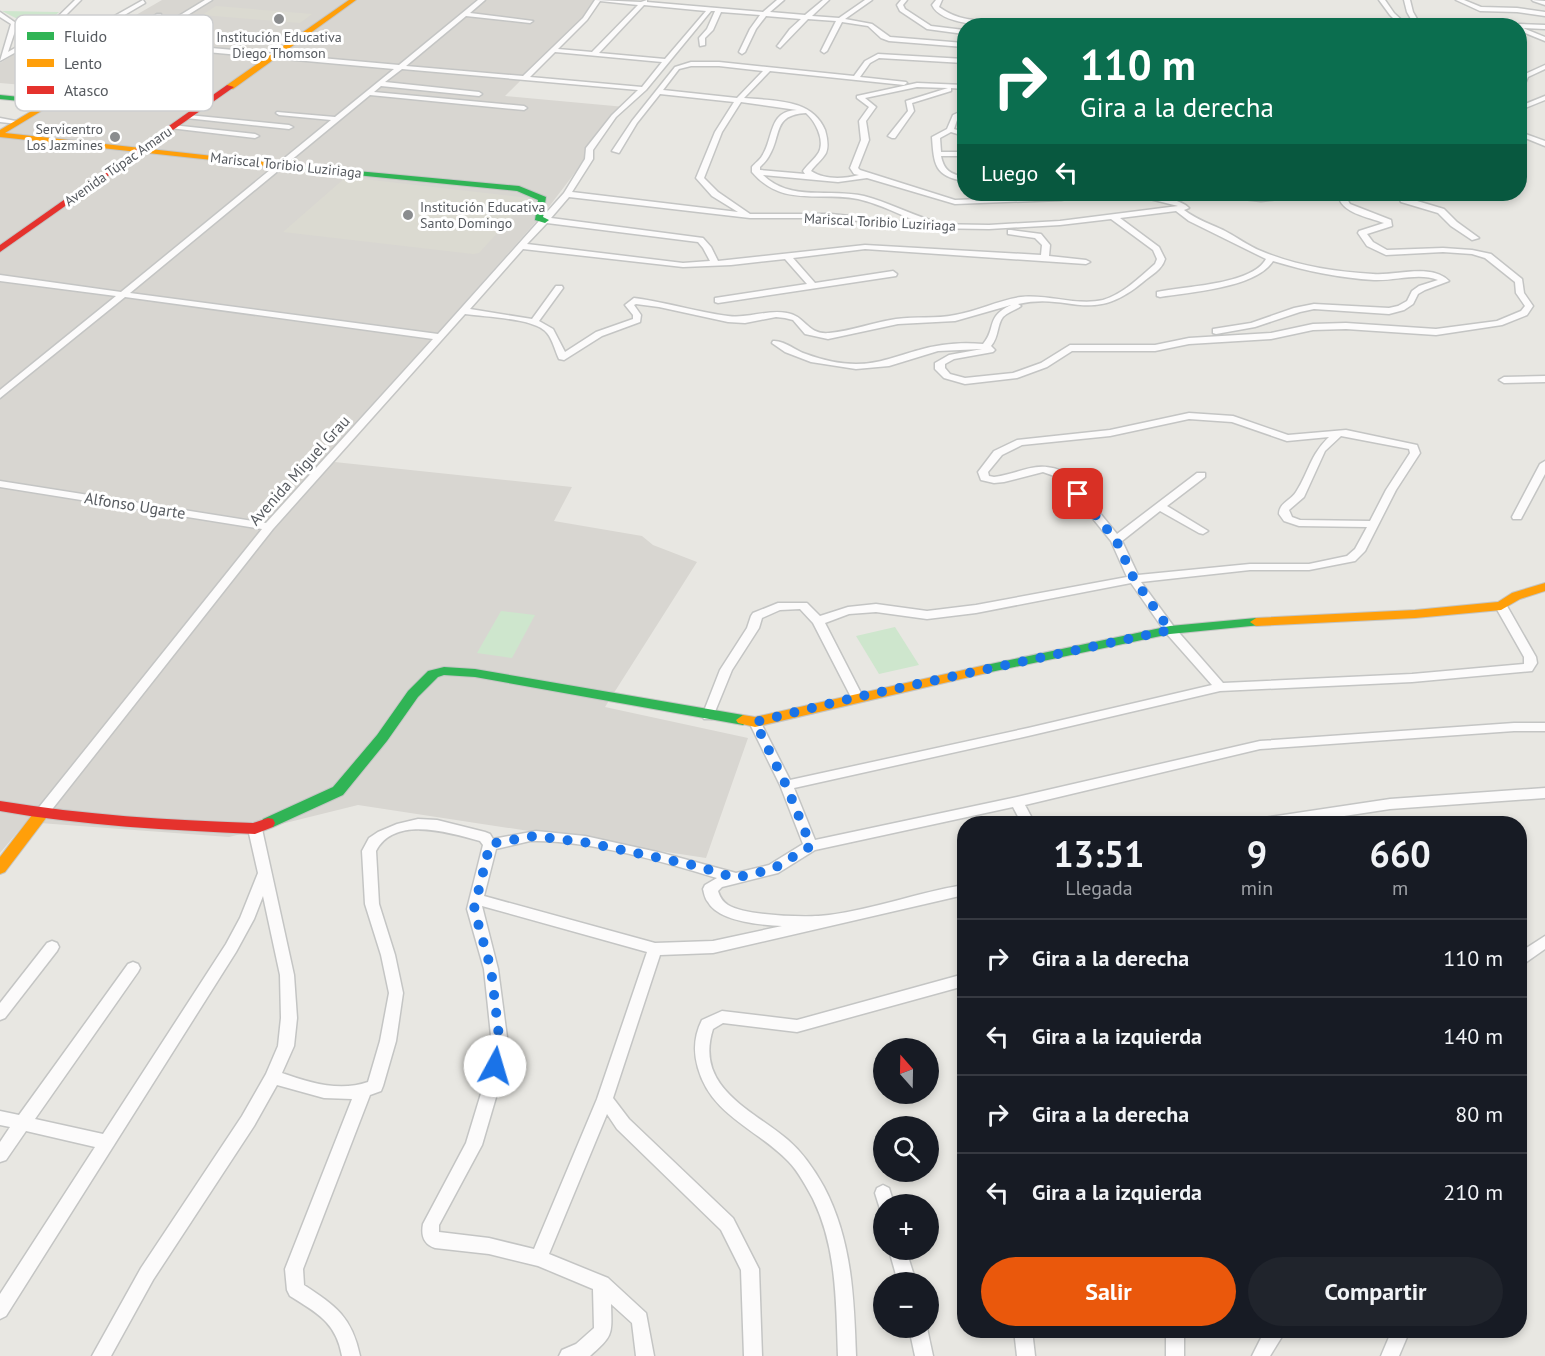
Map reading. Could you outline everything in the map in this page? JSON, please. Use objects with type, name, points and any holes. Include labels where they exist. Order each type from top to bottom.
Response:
[{"type":"street","points":[[63,15],[78,0]]},
{"type":"street","points":[[184,15],[209,0]]},
{"type":"street","name":"Avenida Túpac Amaru","points":[[213,99],[353,0]]},
{"type":"street","points":[[0,395],[482,0]]},
{"type":"street","points":[[524,79],[585,19],[599,0],[645,2],[679,7],[840,20],[874,27],[882,38],[957,44]]},
{"type":"street","points":[[679,7],[685,0]]},
{"type":"street","points":[[742,52],[750,31],[764,13],[781,0]]},
{"type":"street","points":[[780,46],[805,17],[826,0]]},
{"type":"street","points":[[824,51],[840,20],[868,0]]},
{"type":"street","points":[[904,0],[900,5],[902,10],[927,27],[957,31]]},
{"type":"street","points":[[939,0],[935,5],[936,8],[948,15],[961,18]]},
{"type":"street","points":[[1382,0],[1396,18]]},
{"type":"street","points":[[1407,0],[1415,18]]},
{"type":"street","points":[[1459,0],[1480,9],[1517,10],[1545,14]]},
{"type":"street","points":[[1535,0],[1545,3]]},
{"type":"street","points":[[121,15],[143,2]]},
{"type":"street","points":[[594,54],[618,33],[645,2]]},
{"type":"street","name":"Avenida Miguel Grau","points":[[0,868],[269,527],[545,220],[567,194],[589,159],[589,150],[614,116],[644,89],[710,9]]},
{"type":"street","points":[[702,45],[702,38],[710,30],[719,10]]},
{"type":"street","points":[[0,14],[14,23],[2,58]]},
{"type":"street","points":[[465,14],[530,21]]},
{"type":"street","points":[[1527,26],[1545,28]]},
{"type":"street","points":[[1527,31],[1545,39]]},
{"type":"street","points":[[213,50],[644,89]]},
{"type":"street","points":[[553,50],[667,61]]},
{"type":"street","points":[[856,78],[872,57],[957,61]]},
{"type":"street","points":[[616,151],[634,122],[677,68],[683,65],[718,64],[917,85],[957,87]]},
{"type":"street","points":[[1527,75],[1545,67]]},
{"type":"street","points":[[750,216],[715,194],[700,178],[721,125],[740,99],[769,69]]},
{"type":"street","points":[[381,84],[479,94]]},
{"type":"street","points":[[917,85],[859,97],[873,107],[862,121],[865,140],[854,168],[868,175],[954,202],[980,201]]},
{"type":"street","points":[[892,136],[911,111],[908,102],[957,88]]},
{"type":"street","points":[[658,92],[789,105],[808,111],[822,134],[825,145],[821,154],[807,171],[815,177]]},
{"type":"street","points":[[369,93],[524,108]]},
{"type":"street","points":[[0,97],[15,98]]},
{"type":"street","points":[[1527,105],[1545,98]]},
{"type":"street","points":[[629,104],[634,122]]},
{"type":"street","points":[[0,134],[36,111]]},
{"type":"street","name":"Avenida Túpac Amaru","points":[[0,249],[196,111]]},
{"type":"street","points":[[808,111],[790,112],[777,123],[765,156],[756,166],[756,172],[760,178],[785,193],[802,196],[852,196],[943,226]]},
{"type":"street","points":[[279,113],[338,119]]},
{"type":"street","points":[[950,130],[957,115]]},
{"type":"street","points":[[188,117],[289,127]]},
{"type":"street","points":[[0,120],[18,122]]},
{"type":"street","points":[[172,127],[255,136]]},
{"type":"street","points":[[957,132],[950,130],[936,137],[938,165],[944,173],[957,178]]},
{"type":"street","name":"Mariscal Toribio Luziriaga","points":[[0,134],[281,166],[519,189],[543,199],[538,218],[545,220]]},
{"type":"street","points":[[1527,137],[1545,144]]},
{"type":"street","points":[[938,154],[957,154]]},
{"type":"street","points":[[756,172],[833,180],[854,179],[868,175]]},
{"type":"street","name":"Mariscal Toribio Luziriaga","points":[[567,194],[750,216],[831,216],[924,226],[989,227],[1113,217],[1178,209]]},
{"type":"street","points":[[1160,201],[1185,206],[1185,208],[1178,209]]},
{"type":"street","points":[[986,346],[990,350],[952,357],[939,363],[940,369],[947,376],[965,381],[1014,376],[1044,365],[1070,348],[1145,348],[1189,341],[1270,336],[1313,327],[1346,326],[1436,332],[1499,322],[1524,313],[1529,306],[1520,293],[1519,281],[1497,262],[1472,252],[1443,250],[1386,253],[1370,244],[1362,233],[1389,225],[1388,222],[1347,206],[1342,201]]},
{"type":"street","points":[[1407,201],[1441,211],[1454,224],[1475,238]]},
{"type":"street","points":[[1178,209],[1189,218],[1271,258],[1353,274],[1391,277],[1431,275],[1440,276],[1445,281],[1419,289],[1411,303],[1396,310],[1371,311],[1324,306],[1304,308],[1256,324],[1207,333],[1189,341]]},
{"type":"street","points":[[464,311],[546,326],[562,357],[566,357],[581,344],[599,334],[637,320],[637,315],[629,305],[634,301],[659,304],[728,320],[786,315],[796,318],[808,332],[828,336],[898,321],[955,318],[1012,301],[1033,299],[1085,304],[1105,302],[1125,293],[1159,265],[1160,256],[1156,249],[1113,217]]},
{"type":"street","points":[[545,220],[700,240],[707,247],[714,264]]},
{"type":"street","points":[[989,227],[1038,236],[1046,246],[1045,258]]},
{"type":"street","points":[[520,246],[683,264],[714,264],[875,247],[1086,262]]},
{"type":"street","points":[[788,256],[811,284]]},
{"type":"street","points":[[1160,294],[1210,286],[1239,278],[1262,269],[1271,258]]},
{"type":"street","points":[[718,300],[811,284],[893,274]]},
{"type":"street","points":[[0,278],[441,337]]},
{"type":"street","points":[[534,322],[559,288]]},
{"type":"street","points":[[776,343],[793,354],[817,362],[852,366],[884,364],[926,351],[986,346],[994,336],[994,326],[999,316],[1006,310],[1033,299]]},
{"type":"street","points":[[1504,380],[1545,379]]},
{"type":"street","points":[[818,621],[848,611],[876,608],[927,615],[976,609],[1134,579],[1250,567],[1309,567],[1351,559],[1360,551],[1391,490],[1415,453],[1415,449],[1405,444],[1340,433],[1287,438],[1233,419],[1205,416],[1182,417],[1091,436],[1020,442],[998,453],[983,472],[985,478],[993,480],[1032,469],[1057,471],[1064,476],[1116,540],[1134,579],[1170,630],[1220,687]]},
{"type":"street","points":[[1340,433],[1321,450],[1300,495],[1284,508],[1284,514],[1288,519],[1299,523],[1375,524]]},
{"type":"street","points":[[1517,517],[1545,464]]},
{"type":"street","points":[[1116,540],[1201,475]]},
{"type":"street","name":"Alfonso Ugarte","points":[[0,484],[269,527]]},
{"type":"street","points":[[1160,507],[1203,531]]},
{"type":"street","points":[[0,806],[41,814],[122,822],[255,829],[338,791],[382,738],[413,694],[433,674],[444,671],[475,672],[708,717],[755,722],[857,697],[1170,630],[1221,624],[1415,614],[1501,606],[1516,596],[1545,587]]},
{"type":"street","points":[[708,717],[726,670],[753,628],[757,616],[766,610],[778,607],[803,605],[818,621],[857,697]]},
{"type":"street","points":[[786,785],[1220,687],[1412,678],[1528,668],[1531,663],[1530,657],[1501,606]]},
{"type":"street","points":[[755,722],[786,785],[811,846]]},
{"type":"street","points":[[828,921],[758,919],[727,911],[714,904],[710,896],[710,889],[718,883],[773,869],[811,846],[1017,802],[1260,745],[1545,727]]},
{"type":"street","points":[[1338,816],[1390,804],[1545,793]]},
{"type":"street","points":[[1017,802],[1025,816]]},
{"type":"street","points":[[273,1077],[315,1091],[340,1095],[363,1092],[375,1086],[388,1041],[396,993],[388,955],[372,904],[369,851],[374,842],[383,835],[402,827],[418,824],[437,825],[484,837],[490,844]]},
{"type":"street","points":[[101,1356],[147,1274],[242,1129],[273,1077],[286,1046],[289,1018],[286,975],[263,876],[255,829]]},
{"type":"street","points":[[490,844],[534,836],[589,843],[697,866],[735,878]]},
{"type":"street","points":[[490,844],[474,909],[491,969],[500,1045],[491,1087],[474,1145],[430,1224],[430,1234],[435,1240],[489,1246],[539,1258],[602,1284],[640,1319],[645,1356]]},
{"type":"street","points":[[0,1310],[231,948],[247,919],[263,876]]},
{"type":"street","points":[[475,899],[655,949],[713,947],[957,892]]},
{"type":"street","points":[[1527,954],[1545,942]]},
{"type":"street","points":[[0,1014],[52,947]]},
{"type":"street","points":[[539,1258],[605,1099],[655,949]]},
{"type":"street","points":[[0,1155],[133,968]]},
{"type":"street","points":[[847,1356],[845,1287],[833,1233],[818,1193],[795,1157],[719,1099],[706,1077],[701,1051],[702,1036],[707,1024],[722,1017],[797,1026],[957,982]]},
{"type":"street","points":[[351,1356],[350,1346],[338,1318],[296,1290],[294,1269],[363,1092]]},
{"type":"street","points":[[605,1099],[623,1124],[727,1224],[750,1269],[753,1356]]},
{"type":"street","points":[[0,1118],[107,1142]]},
{"type":"street","points":[[568,1356],[582,1351],[603,1332],[602,1284]]},
{"type":"street","points":[[920,1338],[924,1356]]},
{"type":"street","points":[[1024,1338],[1026,1356]]},
{"type":"street","points":[[1175,1338],[1175,1356]]},
{"type":"street","points":[[1261,1356],[1270,1338]]},
{"type":"street","points":[[1390,1356],[1398,1338]]},
{"type":"shaded area","points":[[162,0],[602,0],[505,96],[625,107],[548,208],[325,461],[572,487],[554,521],[642,536],[653,545],[697,562],[605,707],[748,738],[706,858],[358,805],[229,837],[26,822],[0,853],[0,132],[34,111],[213,111],[213,15],[136,15]]},
{"type":"shaded area","name":"Institución Educativa Diego Thomson","points":[[216,6],[312,14],[300,23],[202,15]]},
{"type":"shaded area","points":[[15,54],[15,84],[0,83],[0,63]]},
{"type":"shaded area","name":"Institución Educativa Santo Domingo","points":[[346,177],[529,198],[479,253],[473,254],[283,232]]},
{"type":"green space","points":[[2,11],[59,12],[56,15],[15,15],[15,18]]},
{"type":"green space","points":[[501,611],[535,615],[512,658],[477,653]]},
{"type":"green space","points":[[895,627],[919,665],[879,674],[856,636]]},
{"type":"traffic: fast","points":[[0,97],[15,98]]},
{"type":"traffic: fast","points":[[285,166],[519,189],[543,199],[538,218],[545,220]]},
{"type":"traffic: fast","points":[[986,669],[1170,630],[1256,622]]},
{"type":"traffic: fast","points":[[268,823],[338,791],[382,738],[413,694],[433,674],[444,671],[475,673],[743,720]]},
{"type":"traffic: slow","points":[[230,87],[353,0]]},
{"type":"traffic: slow","points":[[0,133],[35,111]]},
{"type":"traffic: slow","points":[[0,135],[285,166]]},
{"type":"traffic: slow","points":[[1256,622],[1415,614],[1501,606],[1516,596],[1545,587]]},
{"type":"traffic: slow","points":[[743,720],[755,722],[986,669]]},
{"type":"traffic: slow","points":[[0,868],[41,814]]},
{"type":"traffic: jam","points":[[213,99],[230,87]]},
{"type":"traffic: jam","points":[[0,249],[196,111]]},
{"type":"traffic: jam","points":[[0,806],[63,816],[159,824],[255,829],[268,823]]},
{"type":"place","name":"Institución Educativa Diego Thomson","points":[[279,19]]},
{"type":"place","name":"Servicentro Los Jazmines","points":[[115,137]]},
{"type":"place","name":"Institución Educativa Santo Domingo","points":[[408,215]]},
{"type":"route","points":[[495,1066],[500,1045],[496,1005],[491,969],[474,909],[490,844],[534,836],[589,843],[697,866],[735,878],[773,869],[811,846],[786,785],[755,722],[857,697],[1170,630],[1134,579],[1116,540],[1078,494]]}]
